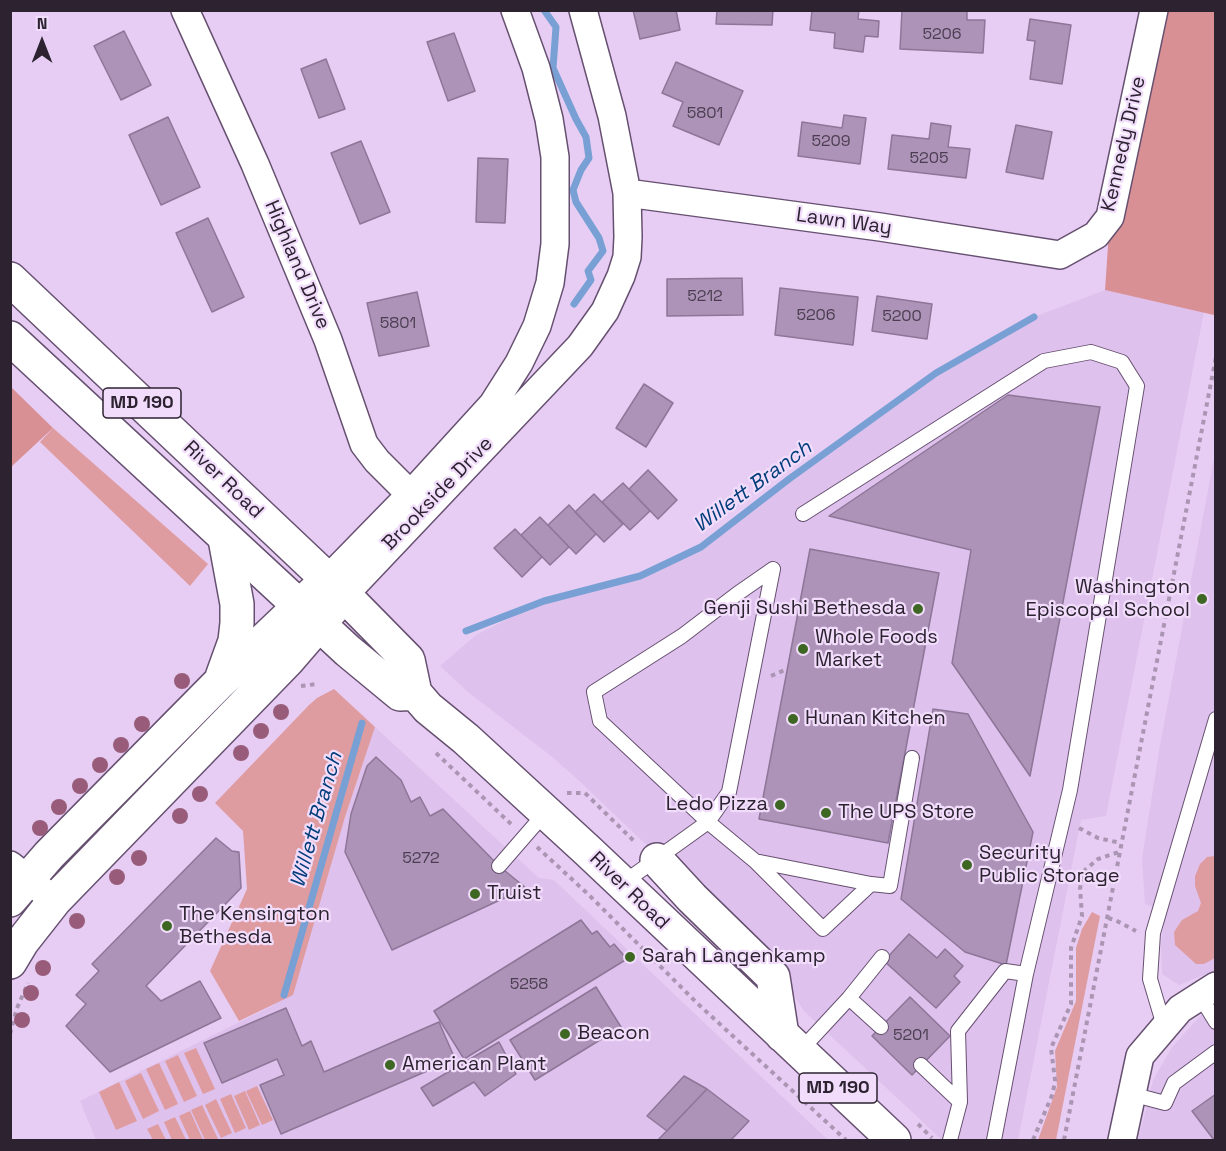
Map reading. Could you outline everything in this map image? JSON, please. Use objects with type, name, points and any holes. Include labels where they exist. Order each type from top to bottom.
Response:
[{"type":"main road","name":"River Road","points":[[10,279],[336,587],[408,660],[415,693],[428,708],[466,739],[545,814],[588,851],[621,885],[894,1140]]},
{"type":"main road","name":"River Road","points":[[10,338],[309,616],[400,694],[415,693]]},
{"type":"main road","points":[[220,682],[235,641],[237,623],[237,604],[225,538]]},
{"type":"main road","name":"Brookside Drive","points":[[16,881],[220,682],[309,616],[336,587]]},
{"type":"main road","name":"Brookside Drive","points":[[10,962],[22,942],[55,900],[288,660],[309,616]]},
{"type":"main road","points":[[657,860],[772,977],[791,1044]]},
{"type":"street","name":"Highland Drive","points":[[184,10],[255,164],[319,318],[364,444],[377,461],[417,501]]},
{"type":"street","name":"Brookside Drive","points":[[417,501],[493,404],[519,363],[537,326],[550,282],[555,244],[555,157],[549,119],[536,68],[515,10]]},
{"type":"street","name":"Brookside Drive","points":[[336,587],[417,501],[580,346],[605,311],[621,276],[627,257],[627,193],[612,116],[583,10]]},
{"type":"street","name":"Kennedy Drive","points":[[1060,255],[1096,234],[1110,217],[1154,10]]},
{"type":"street","name":"Lawn Way","points":[[627,193],[880,227],[1060,255]]},
{"type":"street","points":[[16,881],[55,900]]},
{"type":"street","points":[[1122,1140],[1140,1056],[1180,1010],[1208,991]]},
{"type":"lane","points":[[803,514],[1044,361],[1091,352],[1122,362],[1137,386],[1070,790],[1026,974],[994,1140]]},
{"type":"lane","points":[[621,885],[708,822],[729,792],[773,569],[682,636],[594,692],[600,721],[708,822],[755,861],[823,929],[871,884]]},
{"type":"lane","points":[[1164,1026],[1150,979],[1152,941],[1215,719]]},
{"type":"lane","points":[[755,861],[890,886],[912,758]]},
{"type":"lane","points":[[500,866],[545,814]]},
{"type":"lane","points":[[791,1044],[849,998],[882,957]]},
{"type":"lane","points":[[950,1140],[960,1102],[958,1031],[1005,971],[1026,974]]},
{"type":"lane","points":[[1208,991],[1215,1022]]},
{"type":"lane","points":[[849,998],[880,1027]]},
{"type":"lane","points":[[1131,1094],[1165,1103],[1174,1083],[1215,1052]]},
{"type":"lane","points":[[921,1065],[960,1102]]},
{"type":"path","points":[[1064,1138],[1215,357]]},
{"type":"path","points":[[452,769],[545,814],[589,895],[698,1004],[846,1140]]},
{"type":"path","points":[[545,814],[585,793],[631,839],[657,860]]},
{"type":"path","points":[[1063,819],[1098,838],[1120,843]]},
{"type":"path","points":[[1033,1140],[1053,1093],[1051,1048],[1071,1004],[1071,948],[1082,916],[1080,888],[1085,870],[1098,859],[1119,852]]},
{"type":"path","points":[[1108,918],[1116,920],[1152,941]]},
{"type":"shaded area","points":[[1161,11],[1215,11],[1216,306],[1214,315],[1105,290],[1109,231]]},
{"type":"shaded area","points":[[1105,290],[1204,312],[1106,816],[1081,820],[1018,1140],[942,1140],[804,1011],[777,969],[575,777],[468,692],[440,666],[476,635],[544,601],[640,576],[701,547],[789,479],[936,373],[1034,317]]},
{"type":"shaded area","points":[[10,386],[53,428],[11,467],[10,467]]},
{"type":"shaded area","points":[[53,428],[208,564],[190,586],[40,442]]},
{"type":"shaded area","name":"Washington Episcopal School","points":[[1215,453],[1216,970],[1179,985],[1162,974],[1161,944],[1166,910],[1145,904],[1142,859],[1160,745]]},
{"type":"shaded area","points":[[334,689],[375,727],[345,817],[293,995],[239,1021],[210,971],[247,889],[243,831],[215,803],[309,705]]},
{"type":"shaded area","points":[[375,727],[539,878],[554,880],[828,1140],[96,1140],[80,1101],[274,1005],[345,817]]},
{"type":"shaded area","points":[[1215,856],[1215,958],[1204,964],[1196,964],[1175,945],[1174,932],[1182,920],[1198,911],[1201,903],[1195,886],[1195,876],[1200,864],[1207,857]]},
{"type":"shaded area","points":[[1092,912],[1100,916],[1056,1140],[1038,1140],[1057,1087],[1055,1051],[1076,1001],[1076,948],[1082,929]]},
{"type":"shaded area","points":[[1215,1004],[1215,1140],[1138,1140],[1153,1080],[1172,1047],[1202,1014]]},
{"type":"shaded area","points":[[196,1048],[215,1089],[203,1094],[184,1053]]},
{"type":"shaded area","points":[[178,1055],[197,1096],[184,1102],[165,1061]]},
{"type":"shaded area","points":[[159,1063],[178,1104],[165,1110],[146,1069]]},
{"type":"shaded area","points":[[141,1073],[159,1111],[143,1119],[125,1081]]},
{"type":"shaded area","points":[[119,1082],[137,1121],[116,1130],[99,1092]]},
{"type":"shaded area","points":[[257,1086],[273,1120],[262,1125],[246,1091]]},
{"type":"shaded area","points":[[245,1091],[260,1125],[249,1130],[234,1096]]},
{"type":"shaded area","points":[[231,1094],[246,1128],[235,1133],[220,1099]]},
{"type":"shaded area","points":[[216,1099],[232,1133],[221,1138],[205,1105]]},
{"type":"shaded area","points":[[202,1105],[218,1139],[205,1140],[191,1110]]},
{"type":"shaded area","points":[[190,1111],[203,1140],[190,1140],[179,1116]]},
{"type":"shaded area","points":[[175,1117],[186,1140],[172,1140],[164,1122]]},
{"type":"shaded area","points":[[158,1124],[166,1140],[153,1140],[147,1129]]},
{"type":"building","points":[[633,10],[676,10],[680,30],[640,39]]},
{"type":"building","points":[[717,10],[773,10],[772,25],[716,24]]},
{"type":"building","points":[[812,10],[859,10],[858,19],[879,21],[878,37],[865,36],[863,52],[834,48],[835,33],[810,30]]},
{"type":"building","points":[[902,10],[967,10],[967,20],[985,20],[983,53],[900,49]]},
{"type":"building","points":[[1030,19],[1071,25],[1062,84],[1030,79],[1035,41],[1027,40]]},
{"type":"building","points":[[124,31],[151,85],[121,100],[94,46]]},
{"type":"building","points":[[454,33],[475,91],[448,101],[427,42]]},
{"type":"building","points":[[326,59],[345,109],[319,118],[301,69]]},
{"type":"building","points":[[676,62],[743,91],[719,145],[673,126],[683,102],[662,93]]},
{"type":"building","points":[[844,115],[866,118],[860,164],[798,156],[802,122],[842,128]]},
{"type":"building","points":[[168,117],[200,187],[161,205],[129,135]]},
{"type":"building","points":[[931,123],[951,126],[948,147],[970,149],[966,178],[888,169],[892,135],[929,139]]},
{"type":"building","points":[[1016,125],[1052,132],[1043,179],[1006,172]]},
{"type":"building","points":[[361,141],[390,212],[360,224],[331,153]]},
{"type":"building","points":[[478,158],[508,159],[505,223],[476,222]]},
{"type":"building","points":[[208,218],[244,297],[212,312],[176,233]]},
{"type":"building","points":[[742,278],[743,315],[667,316],[667,279]]},
{"type":"building","points":[[780,288],[858,297],[853,345],[775,335]]},
{"type":"building","points":[[417,292],[429,346],[379,356],[367,303]]},
{"type":"building","points":[[877,296],[932,304],[927,339],[872,331]]},
{"type":"building","points":[[644,384],[673,403],[646,447],[616,428]]},
{"type":"building","points":[[1008,395],[1100,407],[1030,776],[952,663],[971,550],[829,516]]},
{"type":"building","points":[[648,470],[677,500],[658,519],[629,489]]},
{"type":"building","points":[[623,483],[650,511],[630,530],[602,502]]},
{"type":"building","points":[[594,494],[623,524],[604,542],[575,512]]},
{"type":"building","points":[[569,505],[596,534],[576,554],[548,525]]},
{"type":"building","points":[[540,517],[569,547],[550,565],[521,535]]},
{"type":"building","points":[[515,529],[542,557],[522,577],[494,548]]},
{"type":"building","points":[[810,549],[939,573],[888,843],[759,819]]},
{"type":"building","name":"Security Public Storage","points":[[933,709],[968,714],[1033,832],[1006,965],[965,952],[901,899]]},
{"type":"building","points":[[376,757],[401,780],[411,802],[420,797],[430,816],[443,809],[499,866],[526,888],[392,950],[345,852],[351,814],[367,766]]},
{"type":"building","name":"The Kensington Bethesda","points":[[216,838],[232,851],[239,852],[241,888],[146,986],[161,1001],[200,981],[221,1018],[110,1072],[66,1026],[86,1004],[76,995],[99,971],[92,964]]},
{"type":"building","name":"American Plant","points":[[581,920],[592,934],[597,931],[610,947],[614,944],[627,959],[464,1059],[434,1011]]},
{"type":"building","points":[[909,934],[937,958],[945,949],[963,966],[954,976],[960,982],[936,1008],[884,961]]},
{"type":"building","name":"Beacon","points":[[596,987],[621,1027],[535,1080],[510,1040]]},
{"type":"building","points":[[910,997],[950,1036],[912,1075],[872,1036]]},
{"type":"building","name":"American Plant","points":[[286,1008],[302,1046],[311,1041],[324,1072],[439,1022],[455,1059],[281,1134],[260,1085],[284,1075],[277,1059],[222,1083],[204,1043]]},
{"type":"building","points":[[499,1042],[516,1074],[485,1096],[474,1082],[433,1106],[421,1088]]},
{"type":"building","points":[[684,1076],[707,1089],[667,1131],[647,1116]]},
{"type":"building","points":[[707,1089],[749,1121],[731,1140],[658,1140]]},
{"type":"building","points":[[1216,1094],[1216,1140],[1214,1140],[1192,1111]]},
{"type":"waterway","points":[[544,10],[556,27],[553,68],[586,137],[589,158],[573,190],[576,202],[599,238],[603,251],[588,271],[591,280],[574,304]]},
{"type":"waterway","name":"Willett Branch","points":[[466,631],[544,601],[640,576],[701,547],[789,479],[936,373],[1034,317]]},
{"type":"waterway","name":"Willett Branch","points":[[284,995],[362,723]]},
{"type":"place","name":"Washington Episcopal School","points":[[1202,599]]},
{"type":"place","name":"Genji Sushi Bethesda","points":[[918,609]]},
{"type":"place","name":"Whole Foods Market","points":[[803,649]]},
{"type":"place","name":"Hunan Kitchen","points":[[793,719]]},
{"type":"place","name":"Ledo Pizza","points":[[780,805]]},
{"type":"place","name":"The UPS Store","points":[[826,813]]},
{"type":"place","name":"Security Public Storage","points":[[967,865]]},
{"type":"place","name":"Truist","points":[[475,894]]},
{"type":"place","name":"The Kensington Bethesda","points":[[167,926]]},
{"type":"place","name":"Sarah Langenkamp","points":[[630,957]]},
{"type":"place","name":"Beacon","points":[[565,1034]]},
{"type":"place","name":"American Plant","points":[[390,1065]]}]
